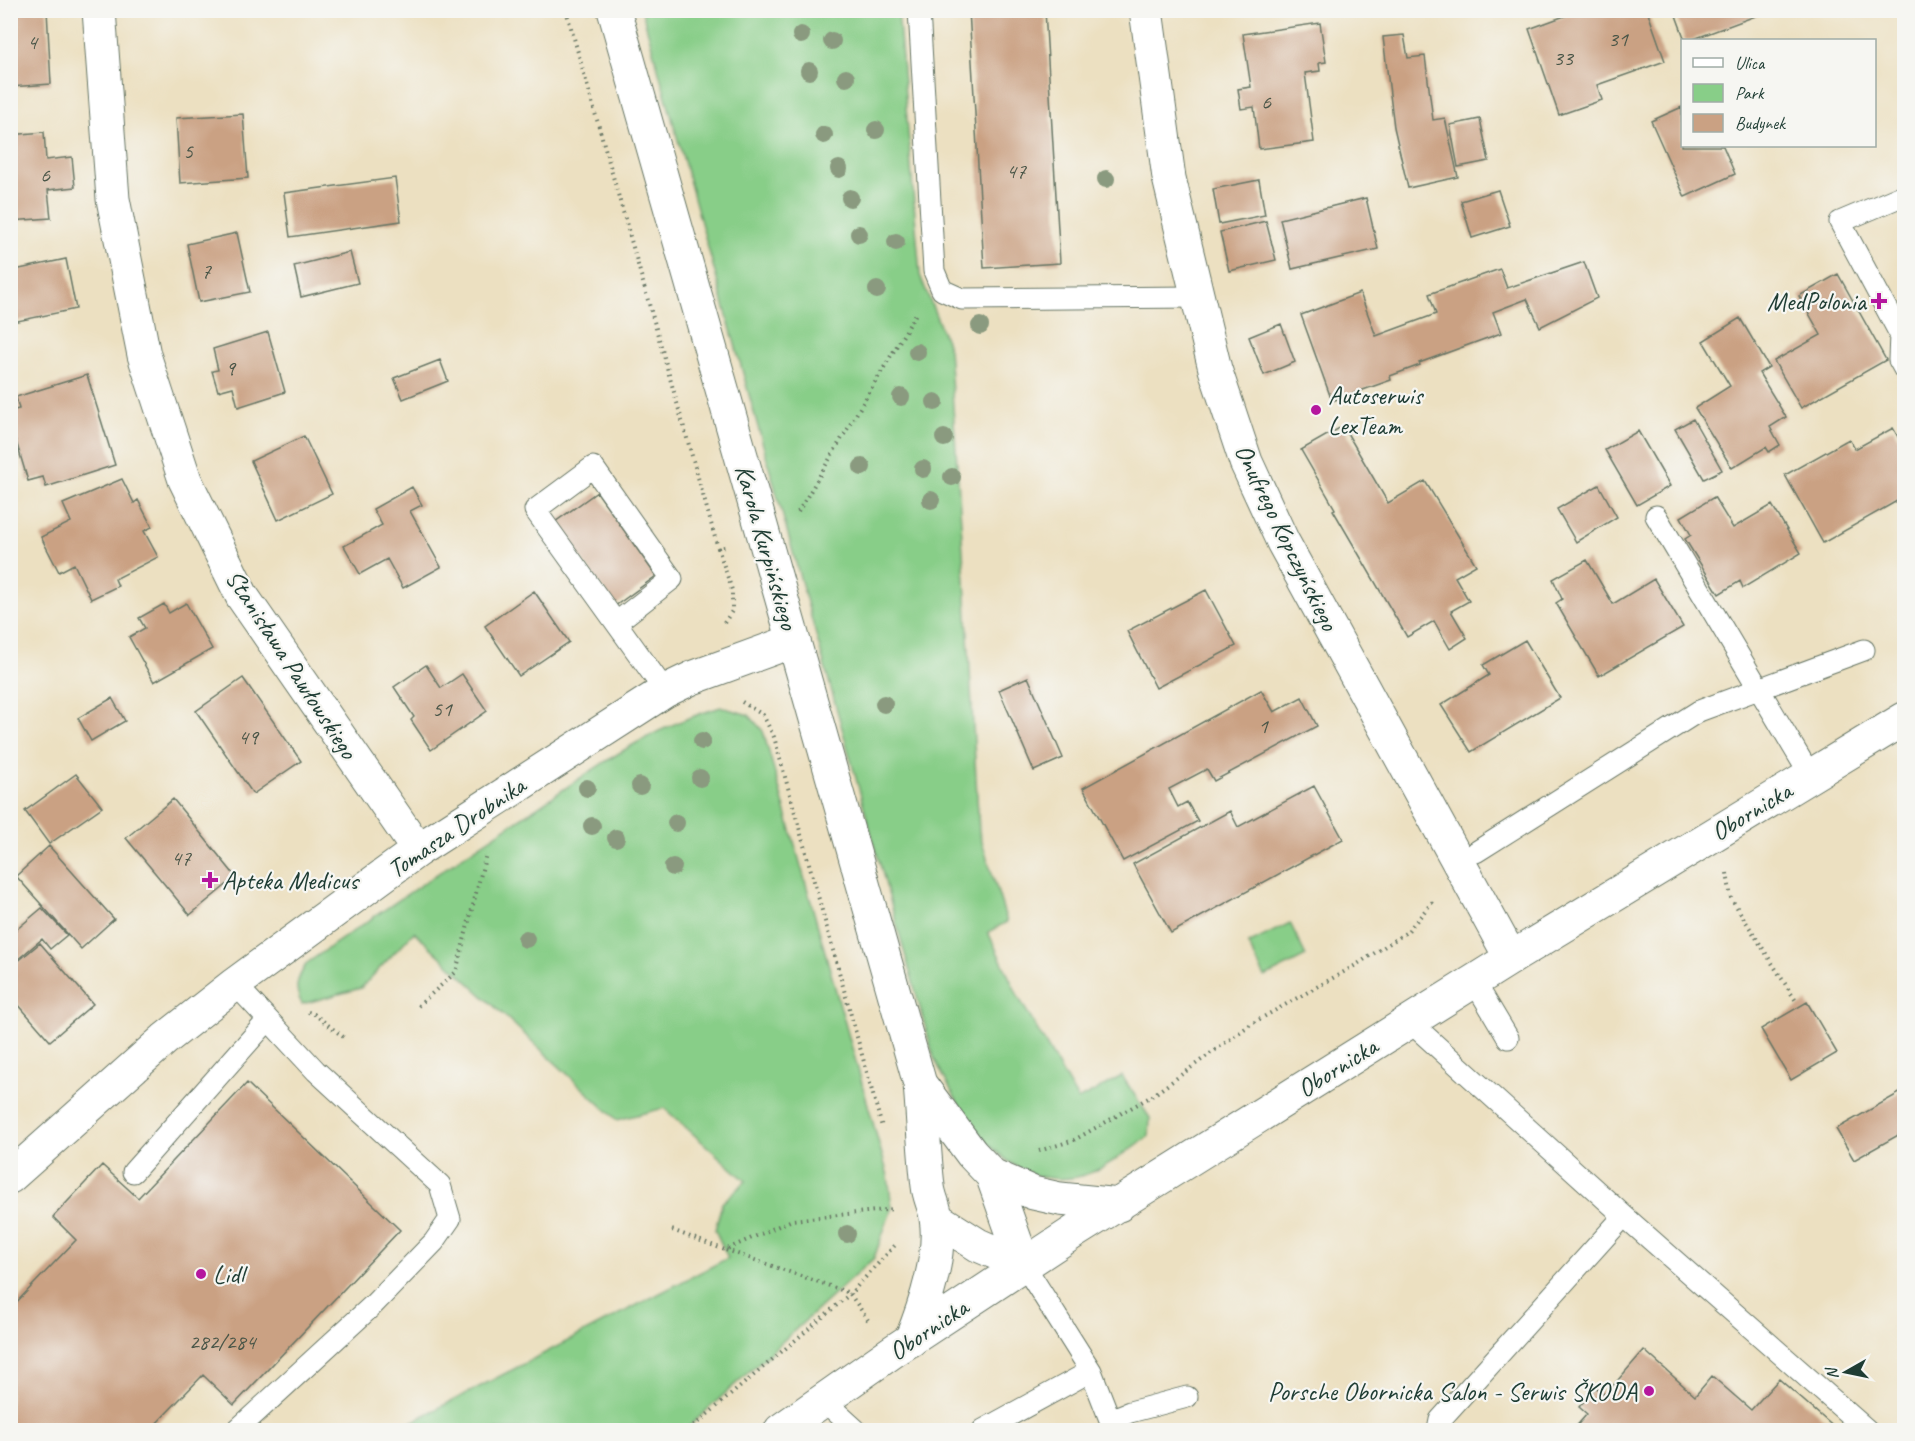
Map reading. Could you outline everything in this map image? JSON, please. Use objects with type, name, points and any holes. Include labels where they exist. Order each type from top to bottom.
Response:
[{"type":"street","name":"Stanisława Pawłowskiego","points":[[99,10],[112,199],[144,355],[185,480],[242,596],[418,850]]},
{"type":"street","name":"Karola Kurpińskiego","points":[[614,10],[920,1084],[928,1189],[937,1219],[935,1261],[922,1314],[902,1346]]},
{"type":"street","name":"Onufrego Kopczyńskiego","points":[[1146,10],[1169,178],[1215,369],[1246,462],[1283,542],[1469,860],[1511,958]]},
{"type":"street","name":"Tomasza Drobnika","points":[[10,1177],[165,1039],[235,984],[418,850],[665,691],[692,678],[793,641]]},
{"type":"street","name":"Obornicka","points":[[781,1431],[902,1346],[1024,1265],[1409,1021],[1905,719]]},
{"type":"street","name":"Karola Kurpińskiego","points":[[920,1084],[972,1154],[992,1175],[1033,1193],[1119,1205]]},
{"type":"street","name":"Karola Kurpińskiego","points":[[992,1175],[1024,1265]]},
{"type":"street","points":[[937,1219],[978,1245],[1024,1265]]},
{"type":"lane","points":[[920,10],[934,271],[942,290],[962,298],[1198,297]]},
{"type":"lane","points":[[1905,195],[1840,222],[1900,334],[1899,360],[1905,369]]},
{"type":"lane","points":[[616,622],[672,579],[593,467],[535,510],[665,691]]},
{"type":"lane","points":[[1656,516],[1810,776]]},
{"type":"lane","points":[[1469,860],[1699,711],[1864,650]]},
{"type":"lane","points":[[1474,981],[1508,1038]]},
{"type":"lane","points":[[235,984],[316,1071],[440,1185],[450,1219],[434,1242],[373,1305],[237,1431]]},
{"type":"lane","points":[[134,1172],[268,1020]]},
{"type":"lane","points":[[1409,1021],[1624,1216],[1868,1431]]},
{"type":"lane","points":[[1438,1431],[1440,1420],[1624,1216]]},
{"type":"lane","points":[[1024,1265],[1091,1371],[1112,1425],[1187,1397]]},
{"type":"lane","points":[[983,1431],[1091,1371]]},
{"type":"lane","points":[[824,1400],[856,1431]]},
{"type":"path","points":[[736,701],[744,702],[763,715],[774,737],[884,1136]]},
{"type":"path","points":[[418,1006],[456,972],[489,844]]},
{"type":"path","points":[[1033,1153],[1074,1140],[1152,1096],[1251,1024],[1356,965],[1407,932],[1469,860]]},
{"type":"path","points":[[1727,870],[1731,898],[1796,1001]]},
{"type":"path","points":[[725,1250],[792,1220],[904,1208]]},
{"type":"path","points":[[672,1230],[850,1294],[902,1346]]},
{"type":"path","points":[[689,1431],[850,1294],[902,1238]]},
{"type":"green space","points":[[642,11],[898,11],[920,275],[949,349],[979,832],[1007,922],[988,932],[1019,998],[1078,1100],[1122,1076],[1150,1118],[1149,1136],[1115,1160],[1087,1174],[1077,1177],[1051,1178],[1028,1172],[1007,1160],[988,1143],[972,1123],[957,1101],[934,1058]]},
{"type":"green space","points":[[721,707],[749,715],[763,731],[888,1176],[892,1208],[874,1258],[685,1430],[396,1430],[728,1258],[715,1230],[722,1203],[746,1181],[664,1108],[617,1120],[414,932],[361,988],[302,1004],[297,988],[301,974],[307,963],[621,752],[669,726]]},
{"type":"green space","points":[[1290,923],[1306,956],[1265,977],[1248,944]]},
{"type":"building","points":[[10,10],[47,10],[51,84],[10,87]]},
{"type":"building","points":[[969,10],[1045,10],[1060,263],[984,268]]},
{"type":"building","points":[[1581,10],[1647,10],[1665,61],[1597,85],[1602,100],[1559,115],[1529,29]]},
{"type":"building","points":[[1674,10],[1769,10],[1694,39],[1685,39]]},
{"type":"building","points":[[1320,23],[1326,62],[1319,63],[1320,71],[1305,73],[1314,142],[1259,149],[1254,107],[1241,109],[1238,89],[1251,87],[1243,34]]},
{"type":"building","points":[[1404,35],[1408,58],[1425,56],[1433,120],[1445,118],[1458,177],[1408,188],[1394,127],[1383,37]]},
{"type":"building","points":[[1681,107],[1681,147],[1723,147],[1735,174],[1685,197],[1651,121]]},
{"type":"building","points":[[243,114],[248,178],[180,183],[176,118]]},
{"type":"building","points":[[1480,119],[1489,161],[1458,167],[1450,125]]},
{"type":"building","points":[[44,132],[46,160],[72,157],[75,187],[48,190],[51,218],[10,221],[10,135]]},
{"type":"building","points":[[395,178],[401,221],[290,237],[284,193]]},
{"type":"building","points":[[1259,180],[1265,215],[1219,224],[1213,189]]},
{"type":"building","points":[[1498,190],[1510,226],[1472,238],[1461,201]]},
{"type":"building","points":[[1366,198],[1378,249],[1292,269],[1280,219]]},
{"type":"building","points":[[1266,221],[1276,260],[1229,271],[1220,232]]},
{"type":"building","points":[[237,233],[250,292],[199,302],[187,244]]},
{"type":"building","points":[[350,252],[358,283],[301,297],[294,266]]},
{"type":"building","points":[[66,259],[76,309],[13,322],[10,312],[10,271]]},
{"type":"building","points":[[1584,262],[1597,298],[1540,327],[1527,299],[1493,312],[1501,333],[1419,363],[1420,365],[1390,376],[1391,380],[1332,401],[1301,315],[1360,293],[1376,336],[1436,314],[1429,294],[1500,269],[1507,288]]},
{"type":"building","points":[[1838,274],[1886,360],[1801,408],[1774,361],[1821,335],[1799,296]]},
{"type":"building","points":[[1740,318],[1769,367],[1759,373],[1786,417],[1770,427],[1780,445],[1769,452],[1766,447],[1732,468],[1695,408],[1730,386],[1703,341]]},
{"type":"building","points":[[1281,324],[1295,362],[1264,375],[1249,337]]},
{"type":"building","points":[[268,332],[285,392],[238,407],[233,387],[218,391],[212,371],[218,370],[213,349]]},
{"type":"building","points":[[440,360],[448,381],[403,399],[394,378]]},
{"type":"building","points":[[87,375],[115,465],[46,487],[43,477],[28,481],[16,441],[10,443],[10,411],[19,409],[16,397]]},
{"type":"building","points":[[1693,419],[1722,470],[1704,479],[1675,429]]},
{"type":"building","points":[[1343,426],[1388,503],[1425,481],[1476,565],[1455,577],[1469,601],[1451,611],[1467,638],[1450,649],[1434,621],[1407,637],[1301,450]]},
{"type":"building","points":[[1893,428],[1904,447],[1904,497],[1823,543],[1785,475],[1849,439],[1855,449]]},
{"type":"building","points":[[1638,431],[1670,486],[1637,505],[1605,450]]},
{"type":"building","points":[[304,436],[332,494],[278,520],[251,461]]},
{"type":"building","points":[[122,479],[134,503],[138,500],[152,527],[144,531],[158,557],[115,579],[118,586],[91,599],[74,564],[59,572],[41,537],[71,522],[63,504]]},
{"type":"building","points":[[1599,485],[1617,517],[1576,542],[1557,509]]},
{"type":"building","points":[[412,487],[422,505],[410,511],[441,567],[403,588],[387,559],[360,574],[344,546],[382,525],[373,509]]},
{"type":"building","points":[[597,492],[656,576],[615,606],[555,522]]},
{"type":"building","points":[[1714,497],[1733,528],[1772,505],[1801,553],[1743,588],[1740,581],[1719,594],[1685,539],[1691,535],[1681,517]]},
{"type":"building","points":[[1587,560],[1613,604],[1654,579],[1683,627],[1599,676],[1556,603],[1562,599],[1553,579]]},
{"type":"building","points":[[1206,590],[1236,646],[1156,688],[1127,631]]},
{"type":"building","points":[[534,591],[569,642],[519,676],[485,626]]},
{"type":"building","points":[[186,603],[212,649],[154,682],[129,637],[145,628],[139,618],[164,604],[169,613]]},
{"type":"building","points":[[1525,640],[1560,698],[1471,752],[1441,705],[1489,675],[1483,665]]},
{"type":"building","points":[[426,665],[441,688],[462,674],[487,711],[431,750],[411,720],[414,717],[394,687]]},
{"type":"building","points":[[1028,677],[1063,758],[1034,771],[999,690]]},
{"type":"building","points":[[243,678],[301,761],[253,794],[196,711]]},
{"type":"building","points":[[1261,690],[1274,712],[1302,697],[1317,726],[1214,781],[1207,769],[1169,789],[1178,807],[1187,802],[1198,821],[1123,861],[1083,788]]},
{"type":"building","points":[[112,698],[125,721],[91,741],[78,718]]},
{"type":"building","points":[[76,774],[102,807],[49,844],[25,811]]},
{"type":"building","points":[[1314,786],[1343,839],[1171,933],[1133,864],[1230,811],[1238,827]]},
{"type":"building","points":[[173,799],[236,877],[190,915],[126,838]]},
{"type":"building","points":[[49,846],[114,919],[81,949],[16,876]]},
{"type":"building","points":[[42,908],[67,935],[50,949],[42,939],[10,966],[10,935]]},
{"type":"building","points":[[40,943],[93,1004],[50,1041],[10,995],[10,968]]},
{"type":"building","points":[[1807,1002],[1837,1053],[1791,1080],[1761,1029]]},
{"type":"building","name":"Lidl","points":[[247,1083],[400,1230],[234,1405],[203,1375],[150,1430],[10,1430],[10,1309],[76,1240],[53,1217],[102,1165],[138,1198]]},
{"type":"building","points":[[1903,1091],[1904,1141],[1900,1134],[1854,1160],[1836,1129]]},
{"type":"building","name":"Porsche Obornicka Salon - Serwis ŠKODA","points":[[1644,1350],[1695,1396],[1712,1376],[1751,1410],[1779,1379],[1837,1430],[1573,1430],[1587,1414],[1579,1407],[1596,1387],[1605,1395]]},
{"type":"place","name":"MedPolonia","points":[[1879,301]]},
{"type":"place","name":"Autoserwis LexTeam","points":[[1316,410]]},
{"type":"place","name":"Apteka Medicus","points":[[210,880]]},
{"type":"place","name":"Lidl","points":[[201,1274]]},
{"type":"place","name":"Porsche Obornicka Salon - Serwis ŠKODA","points":[[1649,1391]]}]
